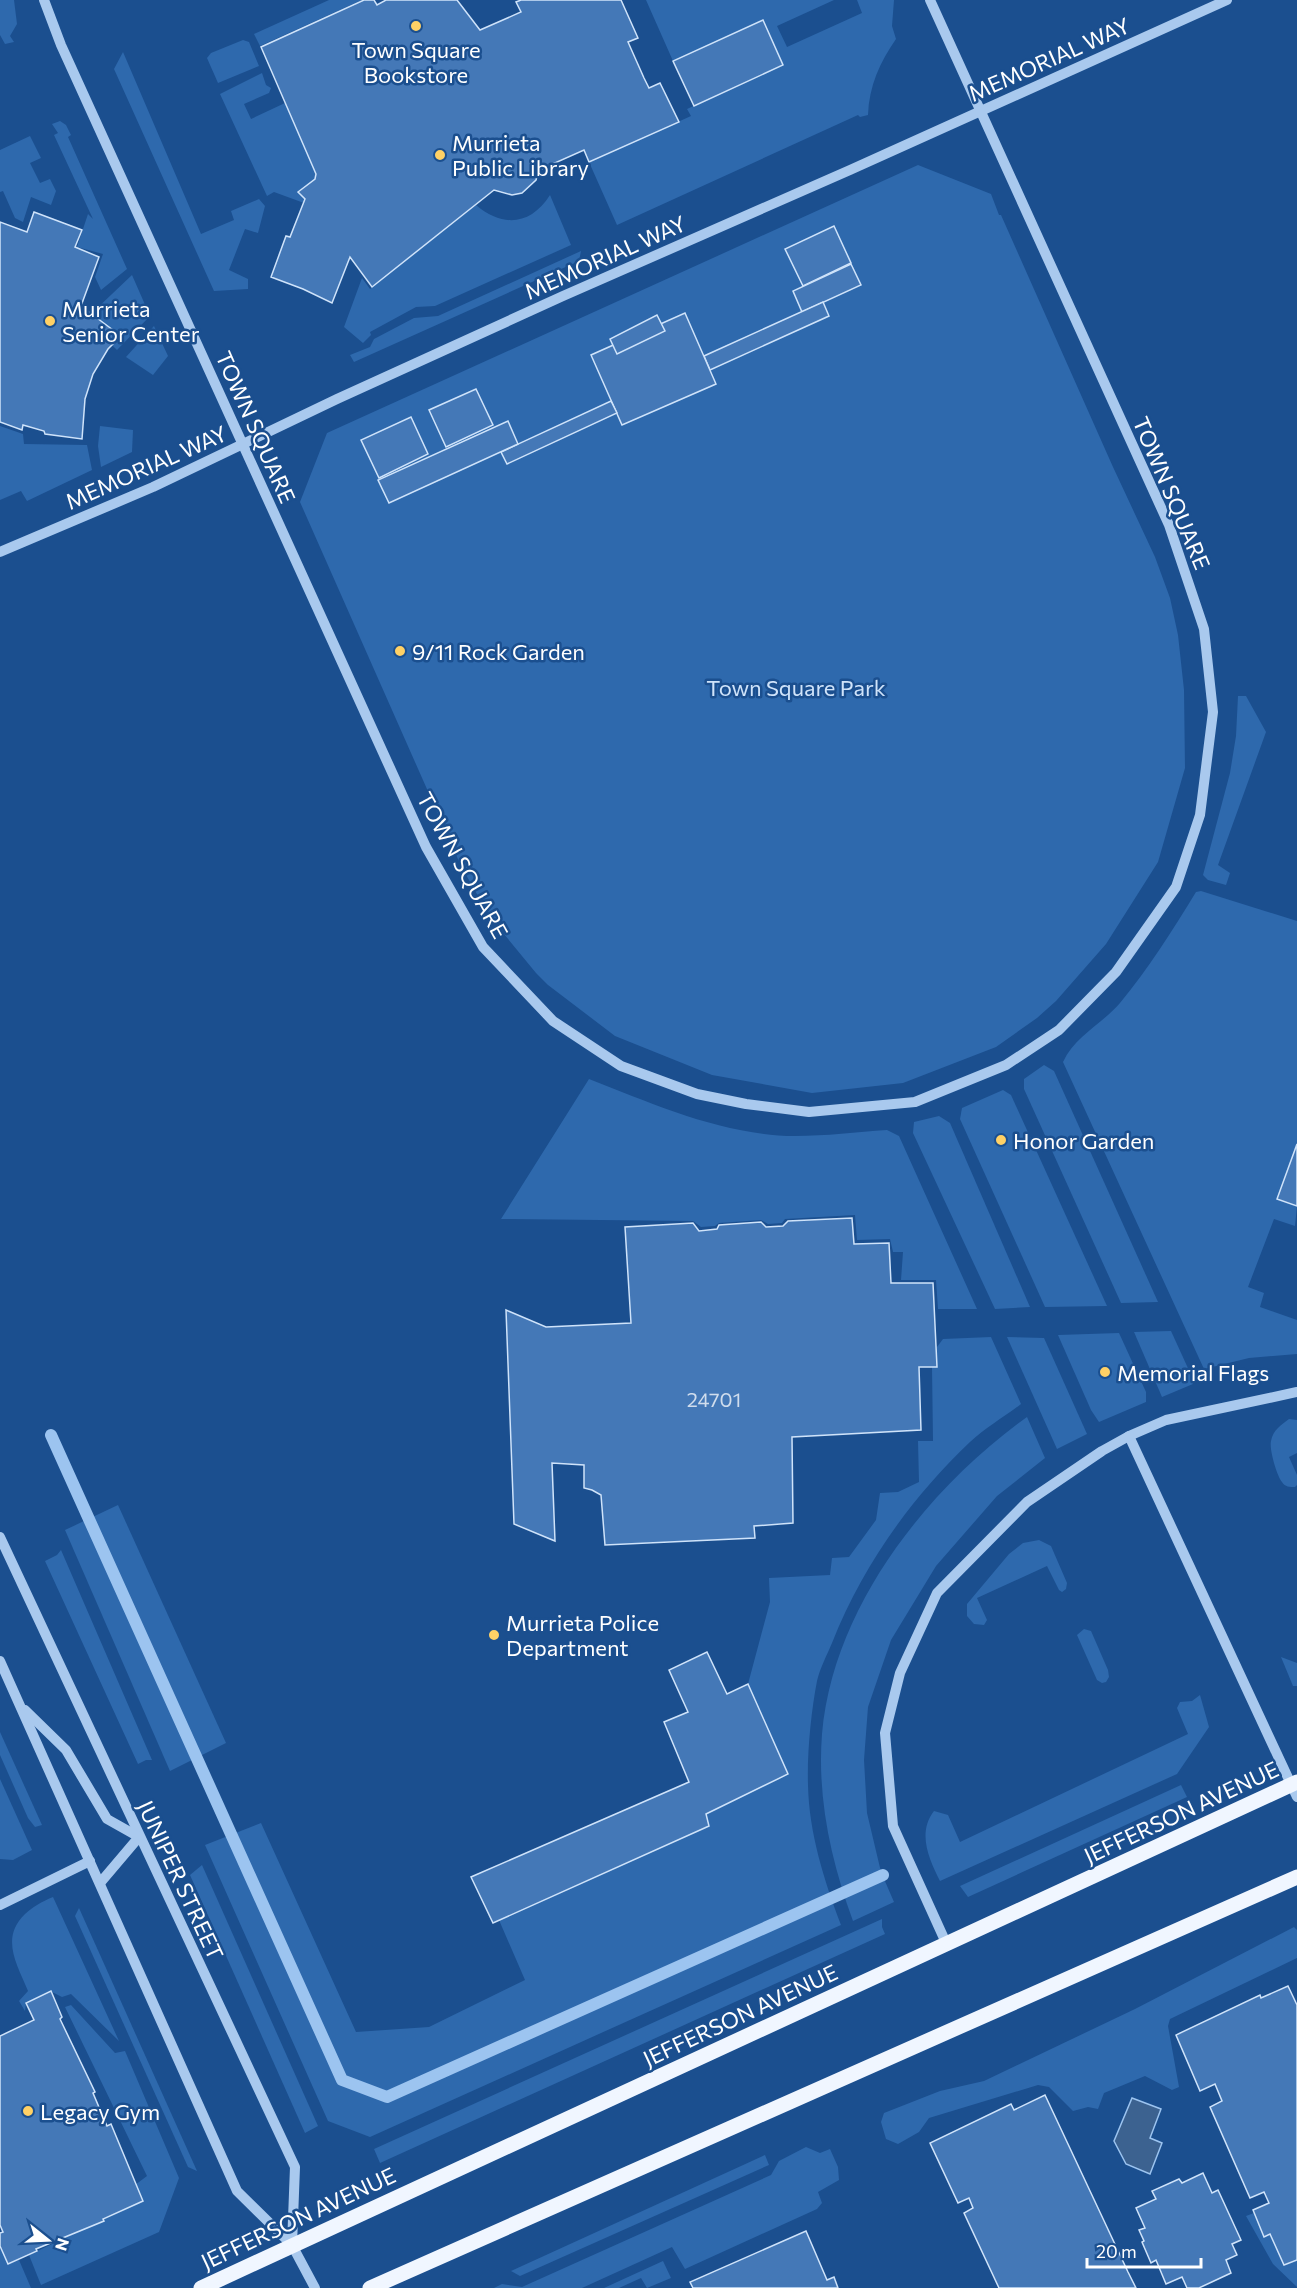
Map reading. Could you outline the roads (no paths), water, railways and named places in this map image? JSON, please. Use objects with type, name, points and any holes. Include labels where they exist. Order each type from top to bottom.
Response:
[{"type":"main road","name":"JEFFERSON AVENUE","points":[[201,2288],[947,1945],[1295,1788]]},
{"type":"main road","points":[[370,2288],[1297,1877]]},
{"type":"street","name":"TOWN SQUARE","points":[[44,0],[61,45],[426,847],[483,947],[553,1021],[621,1066],[697,1094],[746,1104],[809,1112],[915,1102],[1006,1065],[1059,1030],[1116,972],[1176,887],[1200,814],[1213,712],[1204,629],[1169,525],[930,0]]},
{"type":"street","name":"MEMORIAL WAY","points":[[0,552],[153,487],[337,399],[563,296],[1227,0]]},
{"type":"street","points":[[947,1945],[893,1826],[885,1733],[900,1673],[937,1593],[1027,1502],[1102,1451],[1166,1420],[1297,1392]]},
{"type":"street","points":[[1129,1436],[1295,1788]]},
{"type":"street","name":"JUNIPER STREET","points":[[0,1537],[295,2167],[292,2246]]},
{"type":"street","points":[[0,1660],[237,2191],[292,2246],[315,2288]]},
{"type":"street","points":[[20,1706],[66,1750],[107,1819],[139,1837],[100,1883]]},
{"type":"street","points":[[0,1905],[90,1861]]},
{"type":"waterway","points":[[51,1435],[342,2080],[387,2097],[883,1875]]},
{"type":"place","name":"Town Square Bookstore","points":[[416,26]]},
{"type":"place","name":"Murrieta Public Library","points":[[440,155]]},
{"type":"place","name":"Murrieta Senior Center","points":[[50,321]]},
{"type":"place","name":"9/11 Rock Garden","points":[[400,651]]},
{"type":"place","name":"Honor Garden","points":[[1001,1140]]},
{"type":"place","name":"Memorial Flags","points":[[1105,1372]]},
{"type":"place","name":"Murrieta Police Department","points":[[494,1635]]},
{"type":"place","name":"Legacy Gym","points":[[28,2111]]},
{"type":"park label","name":"Town Square Park","points":[[796,687]]}]
